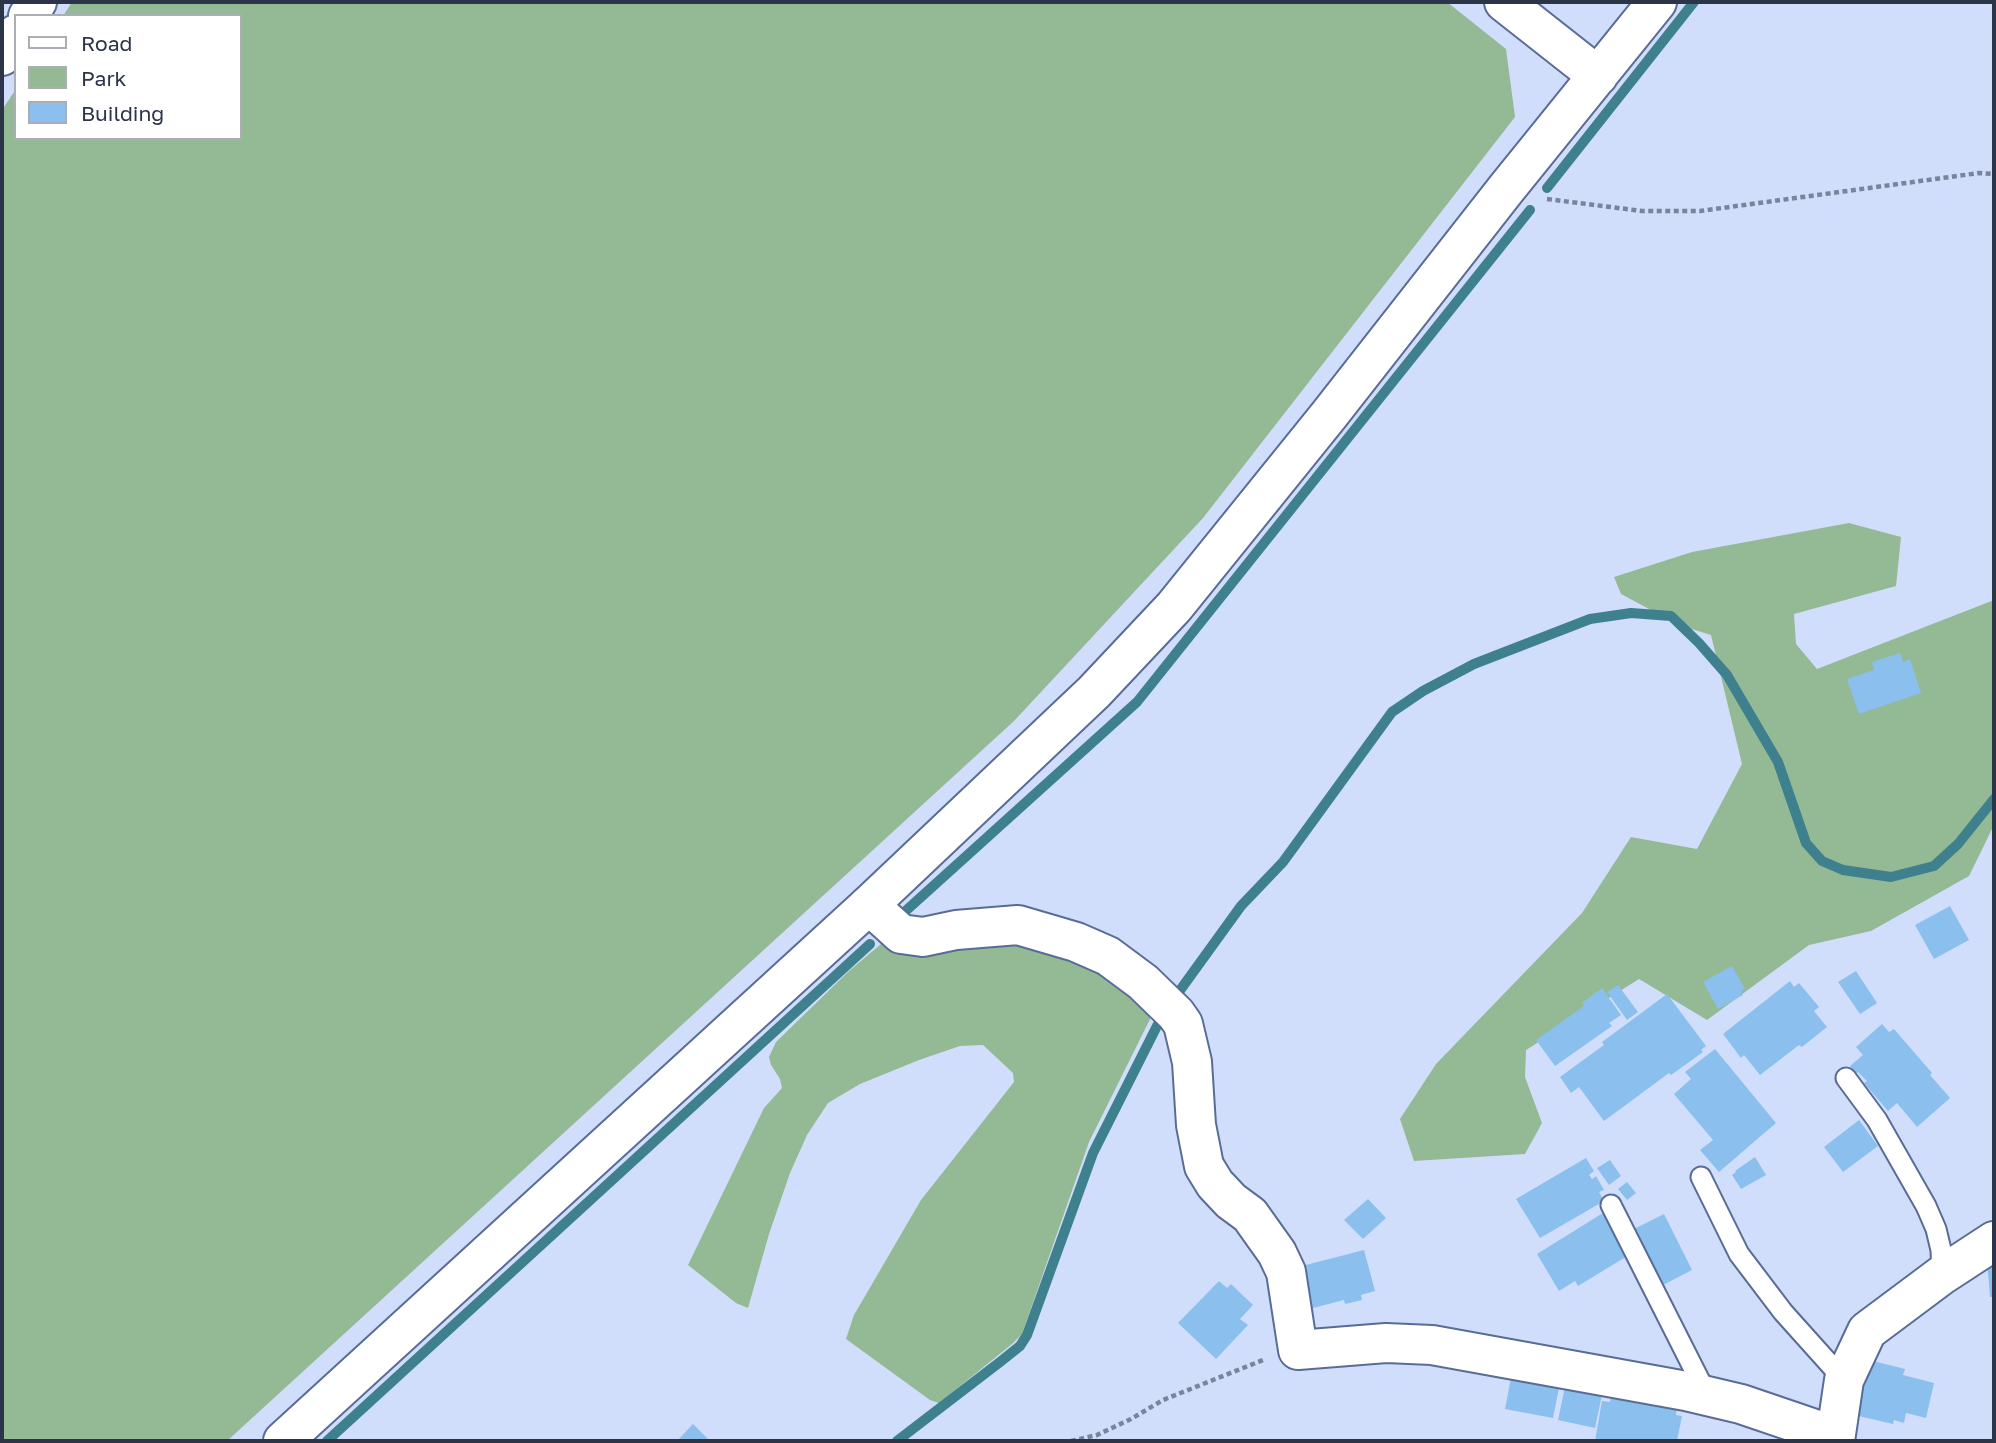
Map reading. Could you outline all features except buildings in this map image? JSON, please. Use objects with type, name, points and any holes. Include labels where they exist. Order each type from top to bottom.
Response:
[{"type":"street","points":[[1504,2],[1598,76]]},
{"type":"street","points":[[282,1441],[869,905],[1094,692],[1174,607],[1657,2]]},
{"type":"street","points":[[2,56],[14,37]]},
{"type":"street","points":[[869,905],[901,934],[923,937],[966,929],[1018,925],[1076,942],[1108,956],[1143,982],[1176,1014],[1185,1032],[1192,1062],[1196,1125],[1204,1166],[1215,1184],[1231,1201],[1251,1215],[1277,1253],[1286,1272],[1298,1350],[1385,1343],[1432,1345],[1707,1396],[1741,1404],[1835,1438],[1844,1381],[1867,1331],[1942,1275],[1994,1241]]},
{"type":"lane","points":[[1846,1078],[1877,1120],[1926,1206],[1941,1250],[1942,1275]]},
{"type":"lane","points":[[1701,1177],[1739,1254],[1783,1312],[1844,1381]]},
{"type":"lane","points":[[1611,1205],[1707,1396]]},
{"type":"path","points":[[1506,189],[1586,205],[1642,211],[1700,211],[1979,173],[1994,174]]},
{"type":"path","points":[[1071,1441],[1097,1435],[1163,1400],[1231,1372],[1269,1357],[1298,1350]]},
{"type":"green space","points":[[72,2],[1447,2],[1506,49],[1515,117],[1203,518],[1014,721],[227,1441],[2,1441],[2,110],[14,92],[14,140],[242,140],[242,14],[64,14]]},
{"type":"green space","points":[[1849,523],[1901,537],[1896,586],[1794,614],[1796,644],[1817,669],[1994,600],[1994,825],[1969,876],[1871,931],[1809,945],[1707,1020],[1639,979],[1526,1050],[1525,1077],[1542,1123],[1525,1154],[1414,1161],[1400,1119],[1436,1064],[1582,913],[1631,837],[1697,849],[1742,764],[1711,635],[1679,625],[1621,594],[1614,577],[1692,552]]},
{"type":"green space","points":[[1039,935],[1155,1009],[1089,1142],[1022,1334],[1012,1344],[939,1403],[930,1400],[846,1339],[854,1315],[921,1200],[1014,1082],[1013,1073],[983,1045],[960,1046],[919,1060],[860,1084],[828,1103],[807,1135],[790,1173],[748,1308],[736,1303],[688,1265],[764,1108],[782,1088],[769,1057],[776,1042],[849,971],[887,939]]},
{"type":"waterway","points":[[1547,188],[1694,2]]},
{"type":"waterway","points":[[900,916],[1137,702],[1530,210]]},
{"type":"waterway","points":[[1173,1000],[1241,906],[1283,862],[1392,712],[1423,691],[1474,664],[1590,619],[1631,613],[1671,616],[1699,643],[1727,675],[1778,762],[1806,843],[1822,861],[1843,870],[1891,877],[1934,866],[1958,844],[1994,799]]},
{"type":"waterway","points":[[327,1441],[870,944]]},
{"type":"waterway","points":[[897,1441],[1020,1346],[1027,1335],[1093,1153],[1158,1024]]}]
